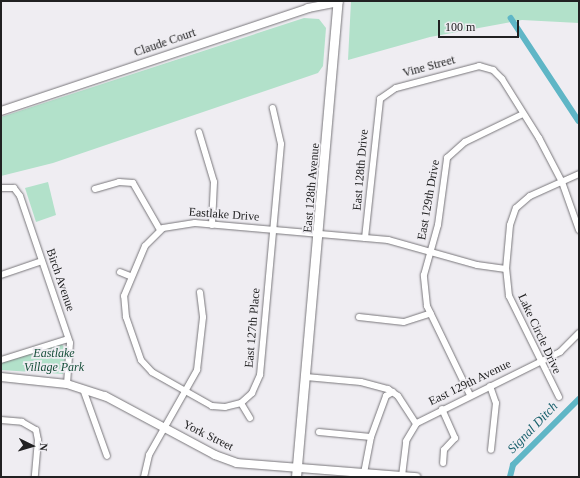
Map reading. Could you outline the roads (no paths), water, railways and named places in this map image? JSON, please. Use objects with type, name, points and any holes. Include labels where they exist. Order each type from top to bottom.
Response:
[{"type":"main road","name":"East 128th Avenue","points":[[297,473],[338,1]]},
{"type":"street","name":"Claude Court","points":[[1,111],[301,11],[338,1]]},
{"type":"street","name":"Vine Street","points":[[378,105],[383,95],[396,88],[474,66],[493,70],[523,114]]},
{"type":"street","name":"East 128th Drive","points":[[365,238],[378,105]]},
{"type":"street","name":"East 127th Place","points":[[241,403],[252,393],[260,375],[281,144],[273,108]]},
{"type":"street","points":[[523,114],[562,182],[579,230]]},
{"type":"street","name":"East 129th Drive","points":[[470,395],[431,313],[423,290],[430,251],[438,225],[444,168],[451,153],[523,114]]},
{"type":"street","points":[[199,132],[214,182],[212,225]]},
{"type":"street","name":"Lake Circle Drive","points":[[559,397],[540,362],[509,296],[506,269],[514,212],[530,196],[579,174]]},
{"type":"street","points":[[95,189],[119,182],[133,183],[160,230]]},
{"type":"street","name":"Birch Avenue","points":[[1,188],[12,188],[20,196],[42,261],[68,339],[71,359],[67,384]]},
{"type":"street","name":"Eastlake Drive","points":[[241,403],[225,408],[212,406],[152,372],[141,360],[124,308],[130,276],[145,246],[160,230],[179,223],[274,229],[365,238],[430,251],[477,265],[506,269]]},
{"type":"street","points":[[1,275],[42,261]]},
{"type":"street","points":[[120,272],[130,276]]},
{"type":"street","points":[[144,477],[149,455],[163,427],[186,391],[199,362],[203,317],[200,292]]},
{"type":"street","points":[[359,317],[404,322],[431,313]]},
{"type":"street","name":"East 129th Avenue","points":[[416,424],[442,409],[567,348],[579,333]]},
{"type":"street","points":[[1,360],[68,339]]},
{"type":"street","name":"York Street","points":[[1,377],[67,384],[117,401],[229,461],[297,473],[364,473],[416,477]]},
{"type":"street","points":[[306,377],[365,383],[393,392],[416,424],[406,442],[402,476]]},
{"type":"street","points":[[490,386],[496,403],[491,450]]},
{"type":"street","points":[[83,389],[107,456]]},
{"type":"street","points":[[364,473],[371,437],[386,396],[393,392]]},
{"type":"street","points":[[241,403],[250,418]]},
{"type":"street","points":[[442,409],[455,438],[444,450],[443,462]]},
{"type":"street","points":[[1,420],[22,422],[36,430],[38,440],[35,477]]},
{"type":"street","points":[[36,430],[42,426]]},
{"type":"street","points":[[319,432],[371,437]]},
{"type":"waterway","name":"Signal Ditch","points":[[511,18],[579,121]]},
{"type":"waterway","name":"Signal Ditch","points":[[510,477],[513,465],[579,399]]},
{"type":"park label","name":"Eastlake Village Park","points":[[54,361]]}]
